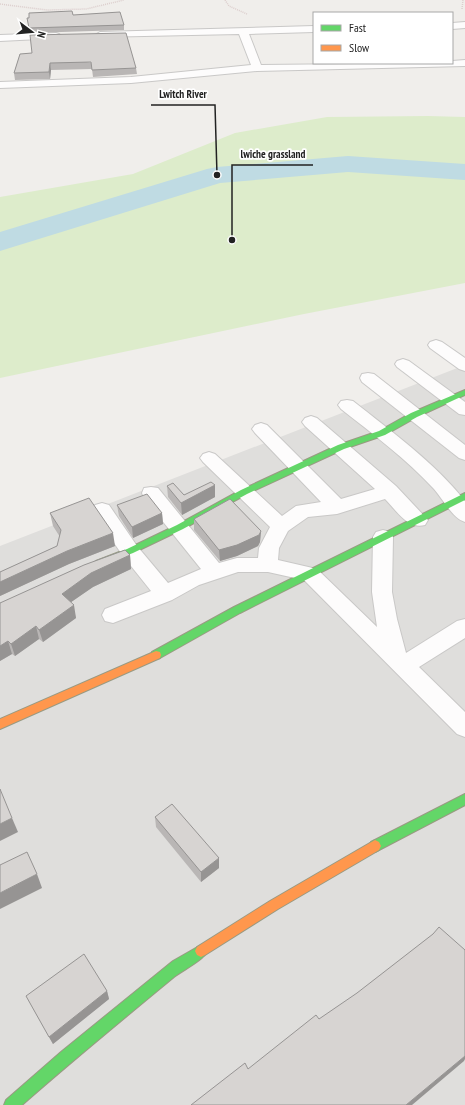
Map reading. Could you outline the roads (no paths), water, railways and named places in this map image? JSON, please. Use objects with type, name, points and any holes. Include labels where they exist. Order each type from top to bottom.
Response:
[{"type":"street","points":[[453,26],[465,25]]},
{"type":"street","points":[[87,35],[313,29]]},
{"type":"street","points":[[243,31],[257,68]]},
{"type":"street","points":[[0,38],[65,36]]},
{"type":"street","points":[[453,64],[465,63]]},
{"type":"street","points":[[0,85],[137,80],[257,68],[448,64]]},
{"type":"street","points":[[436,345],[465,366]]},
{"type":"street","points":[[403,364],[465,410]]},
{"type":"street","points":[[368,378],[465,454]]},
{"type":"street","points":[[93,566],[130,551],[180,527],[244,492],[341,447],[382,433],[414,415],[465,392]]},
{"type":"street","points":[[0,724],[156,655],[237,610],[383,537],[418,520],[462,504],[382,433],[346,404]]},
{"type":"street","points":[[311,422],[341,447],[418,520]]},
{"type":"street","points":[[261,429],[337,507]]},
{"type":"street","points":[[209,458],[280,526]]},
{"type":"street","points":[[268,565],[269,548],[280,526],[303,510],[337,507],[389,491]]},
{"type":"street","points":[[151,492],[214,572]]},
{"type":"street","points":[[102,510],[130,551],[165,594]]},
{"type":"street","points":[[383,537],[382,592],[386,619],[400,663]]},
{"type":"street","points":[[113,615],[165,594],[192,580],[237,565],[268,565],[310,574],[465,727]]},
{"type":"street","points":[[400,663],[465,627]]},
{"type":"street","points":[[11,1105],[66,1057],[178,966],[287,897],[382,842],[465,799]]},
{"type":"waterway","points":[[0,242],[217,175],[348,164],[465,172]]},
{"type":"place","name":"Lwitch River","points":[[217,175]]},
{"type":"place","name":"lwiche grassland","points":[[232,240]]}]
